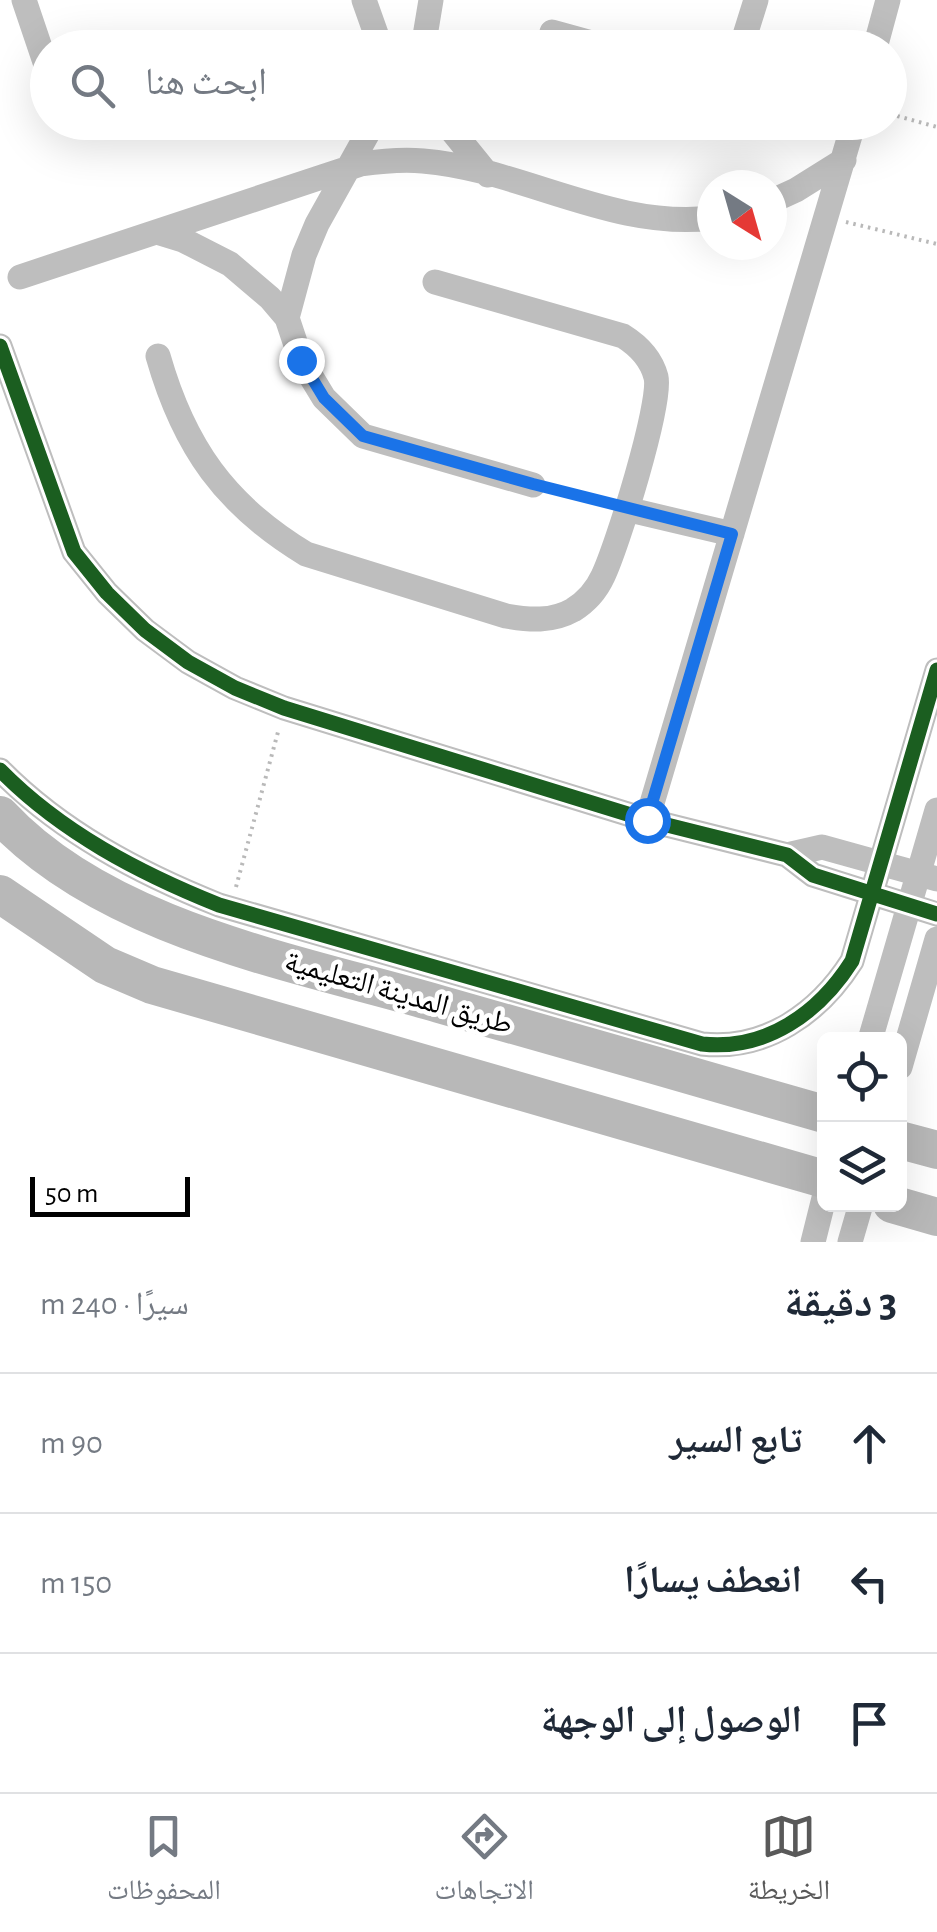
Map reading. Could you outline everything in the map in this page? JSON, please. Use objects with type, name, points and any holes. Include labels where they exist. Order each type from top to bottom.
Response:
[{"type":"street","points":[[24,0],[34,30]]},
{"type":"street","points":[[364,0],[375,30]]},
{"type":"street","points":[[427,30],[431,0]]},
{"type":"street","points":[[747,30],[756,0]]},
{"type":"street","points":[[880,30],[888,0]]},
{"type":"street","points":[[287,318],[304,255],[365,140]]},
{"type":"street","points":[[460,140],[488,175]]},
{"type":"street","points":[[647,820],[849,140]]},
{"type":"street","points":[[20,276],[351,168],[402,159],[488,175],[660,221],[697,219]]},
{"type":"street","points":[[787,194],[844,160]]},
{"type":"street","points":[[158,232],[195,245],[230,264],[261,289],[287,318],[312,380],[336,411],[363,436],[533,484]]},
{"type":"street","points":[[158,356],[179,418],[211,472],[254,518],[306,554],[506,616],[552,618],[574,610],[592,594],[604,574],[626,509],[657,389],[651,363],[634,343],[610,332],[435,282]]},
{"type":"street","points":[[0,346],[74,552],[107,593],[145,630],[204,671],[284,708],[647,820],[787,856],[813,875],[937,914]]},
{"type":"street","points":[[626,509],[732,534]]},
{"type":"street","points":[[0,770],[58,820],[104,850],[169,884],[231,908],[702,1044],[731,1046],[774,1035],[824,998],[852,962],[937,670]]},
{"type":"street","points":[[872,1032],[908,906],[928,876],[937,810]]},
{"type":"street","name":"طريق المدينة التعليمية","points":[[0,815],[46,854],[103,892],[152,918],[254,951],[817,1112]]},
{"type":"street","points":[[787,856],[822,847],[928,876]]},
{"type":"street","name":"طريق المدينة التعليمية","points":[[0,894],[94,959],[152,985],[817,1178]]},
{"type":"street","points":[[907,1043],[937,939]]},
{"type":"street","points":[[907,1142],[937,1150]]},
{"type":"street","points":[[907,1208],[937,1217]]},
{"type":"street","points":[[813,1242],[820,1212]]},
{"type":"street","points":[[850,1242],[858,1212]]},
{"type":"path","points":[[907,119],[937,127]]},
{"type":"path","points":[[827,218],[937,244]]},
{"type":"path","points":[[533,484],[626,509]]},
{"type":"path","points":[[231,908],[284,708]]},
{"type":"cycle path","points":[[0,346],[74,552],[107,593],[145,630],[188,662],[235,688],[284,708],[647,820],[787,855],[813,875],[937,914]]},
{"type":"cycle path","points":[[0,770],[49,813],[102,849],[219,905],[702,1044],[725,1045],[769,1035],[789,1025],[824,997],[852,961],[937,670]]},
{"type":"route","points":[[301,360],[324,398],[363,436],[626,509],[732,534],[647,820]]}]
